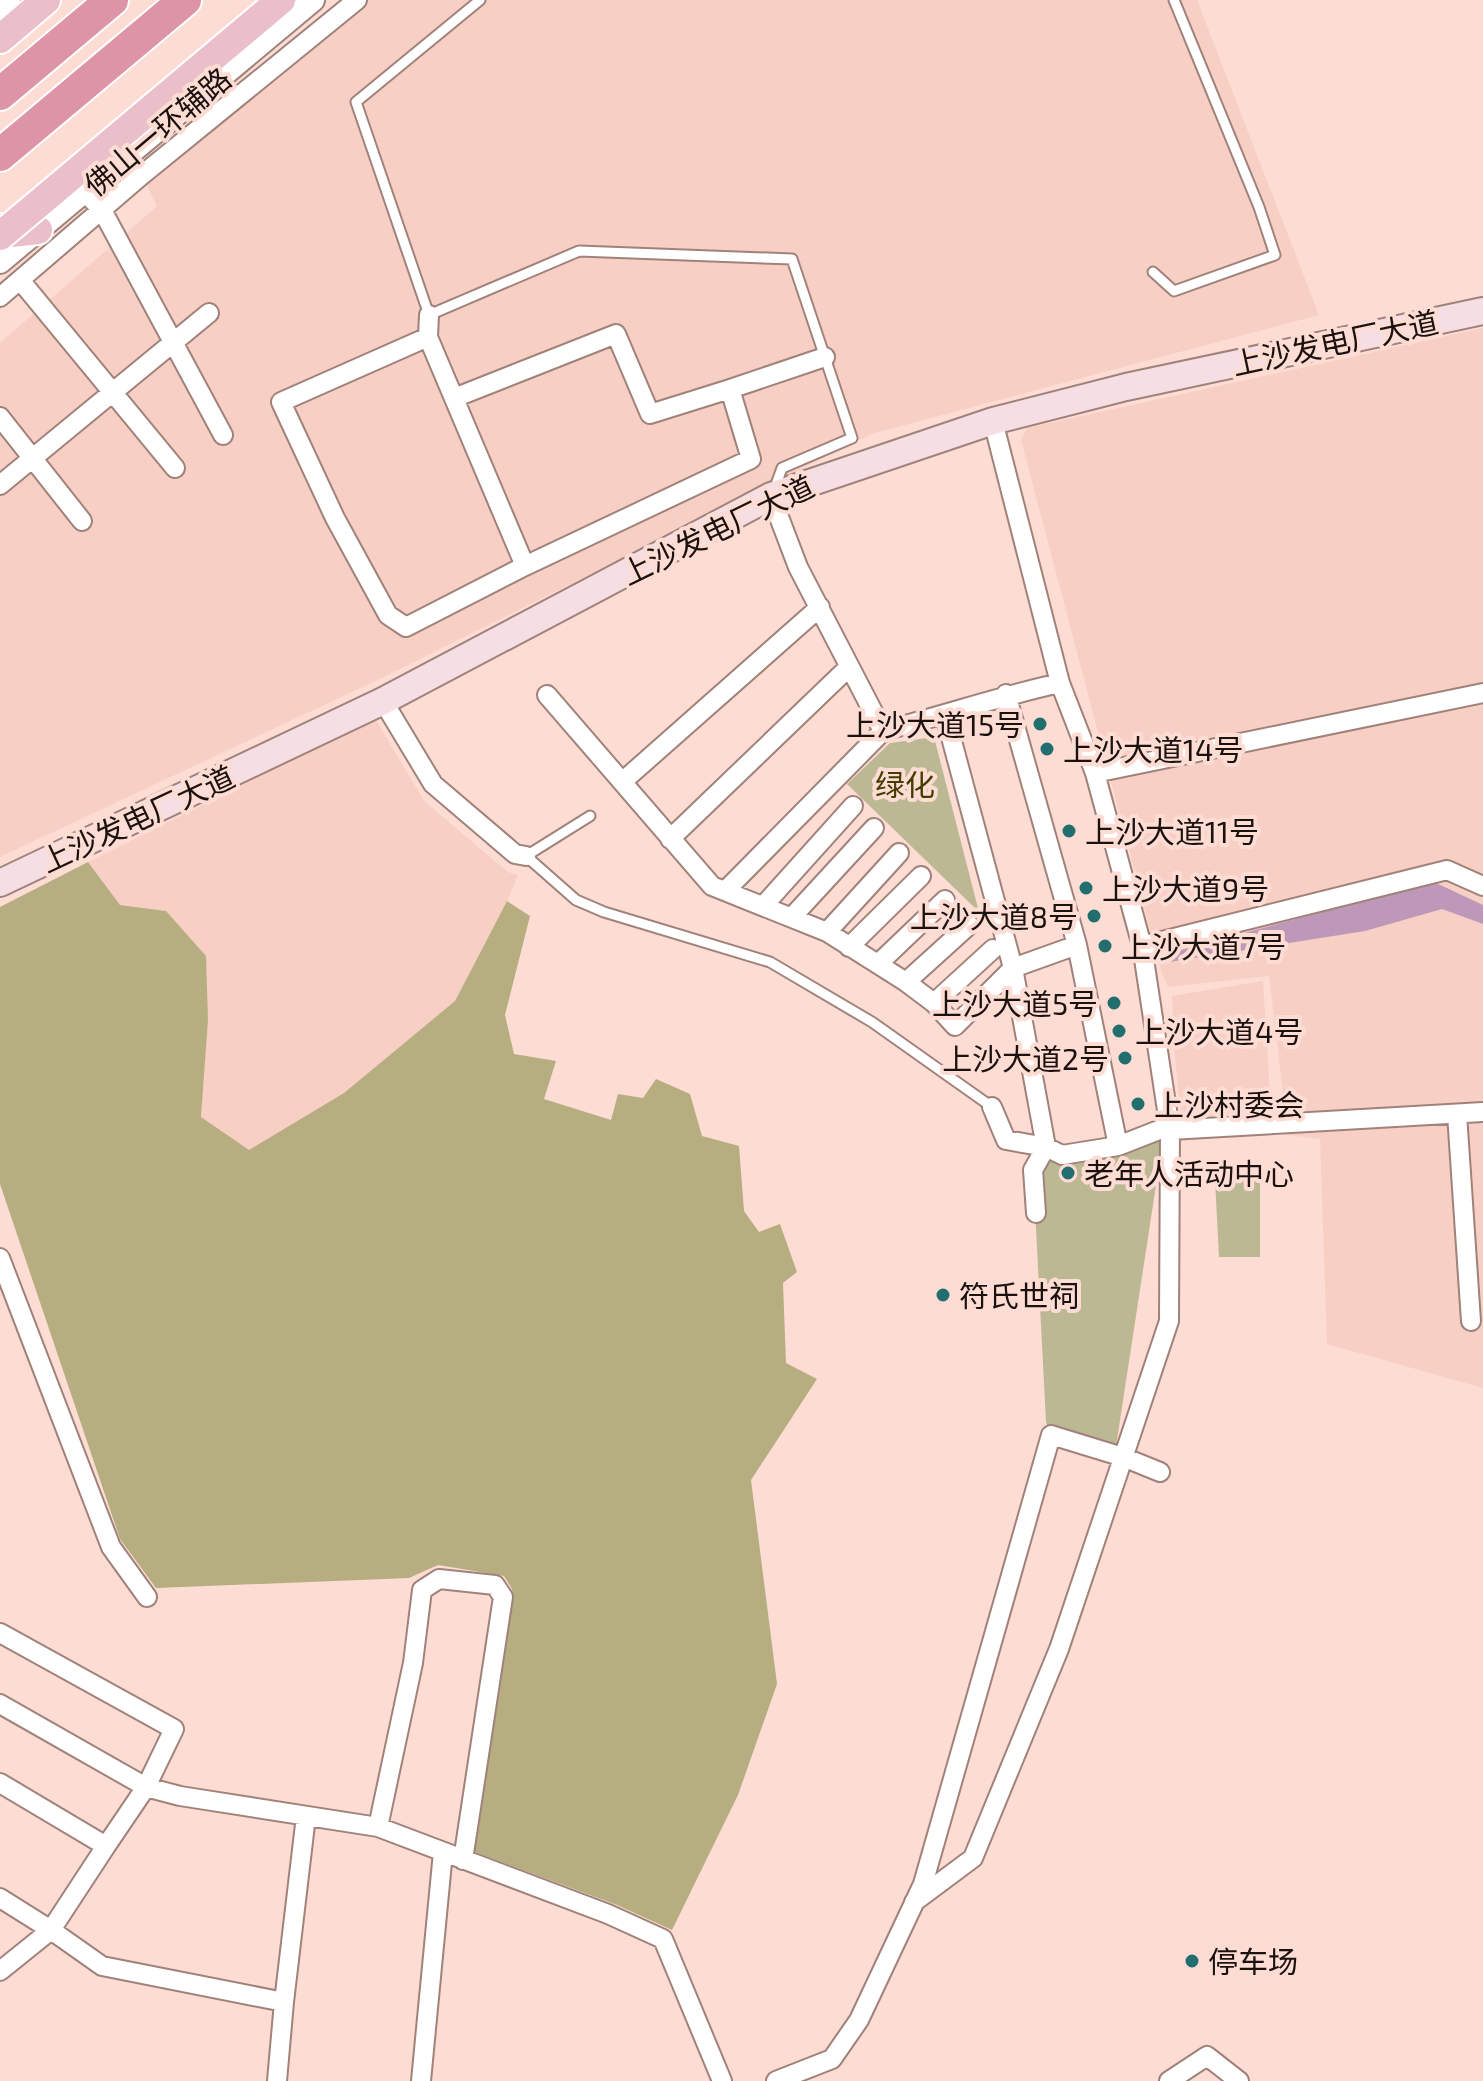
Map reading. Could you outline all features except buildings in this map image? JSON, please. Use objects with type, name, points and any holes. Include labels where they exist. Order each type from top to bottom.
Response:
[{"type":"highway","points":[[0,94],[112,0]]},
{"type":"highway","points":[[0,155],[185,0]]},
{"type":"main road","points":[[0,39],[46,0]]},
{"type":"main road","name":"佛山一环辅路","points":[[0,236],[281,0]]},
{"type":"main road","points":[[0,228],[11,233],[38,230]]},
{"type":"main road","name":"上沙发电厂大道","points":[[0,883],[383,701],[771,496],[993,421],[1126,387],[1483,311]]},
{"type":"street","points":[[0,8],[9,0]]},
{"type":"street","name":"佛山一环辅路","points":[[0,262],[313,0]]},
{"type":"street","points":[[0,297],[357,0]]},
{"type":"street","points":[[85,192],[102,210],[223,435]]},
{"type":"street","points":[[20,280],[175,468]]},
{"type":"street","points":[[0,485],[209,313]]},
{"type":"street","points":[[429,315],[428,337],[525,566]]},
{"type":"street","points":[[454,398],[616,334],[650,414],[825,357]]},
{"type":"street","points":[[428,337],[281,402],[335,518],[388,615],[406,627],[525,566],[751,459],[730,389]]},
{"type":"street","points":[[0,417],[82,521]]},
{"type":"street","points":[[914,1902],[973,1858],[1059,1649],[1169,1321],[1170,1130],[1142,946],[1095,773],[1060,683],[993,421]]},
{"type":"street","points":[[771,496],[798,567],[883,731]]},
{"type":"street","points":[[622,782],[820,607]]},
{"type":"street","points":[[670,839],[849,667]]},
{"type":"street","points":[[725,891],[883,731],[945,715],[1006,694],[1060,683]]},
{"type":"street","points":[[1095,773],[1483,693]]},
{"type":"street","points":[[1006,694],[1077,945],[1118,1146]]},
{"type":"street","points":[[547,695],[706,881],[827,932],[906,982],[934,1003],[955,1026],[1013,968],[1077,945]]},
{"type":"street","points":[[383,701],[433,784],[515,854],[526,856]]},
{"type":"street","points":[[945,715],[1013,968],[1046,1147],[1033,1170],[1036,1213]]},
{"type":"street","points":[[764,905],[853,806]]},
{"type":"street","points":[[792,917],[874,828]]},
{"type":"street","points":[[827,932],[899,853]]},
{"type":"street","points":[[1142,946],[1447,870],[1483,886]]},
{"type":"street","points":[[849,947],[921,876]]},
{"type":"street","points":[[878,964],[945,900]]},
{"type":"street","points":[[906,982],[969,925]]},
{"type":"street","points":[[934,1003],[993,949]]},
{"type":"street","points":[[992,1107],[1006,1140],[1046,1147],[1062,1155],[1118,1146],[1164,1128],[1483,1112]]},
{"type":"street","points":[[1457,1114],[1471,1321]]},
{"type":"street","points":[[0,1258],[111,1547],[147,1597]]},
{"type":"street","points":[[776,2081],[832,2059],[859,2020],[923,1884],[1051,1435],[1160,1472]]},
{"type":"street","points":[[378,1827],[413,1663],[422,1590],[439,1579],[495,1585],[503,1597],[463,1860]]},
{"type":"street","points":[[0,1633],[174,1729],[146,1787],[51,1930],[0,1971]]},
{"type":"street","points":[[0,1704],[146,1787],[180,1796],[378,1827],[608,1914],[663,1939],[722,2081]]},
{"type":"street","points":[[0,1783],[106,1846]]},
{"type":"street","points":[[277,2081],[306,1816]]},
{"type":"street","points":[[421,2081],[443,1852]]},
{"type":"street","points":[[0,1898],[102,1966],[284,2002]]},
{"type":"street","points":[[1169,2081],[1207,2056],[1239,2081]]},
{"type":"lane","points":[[480,0],[356,102],[429,315],[579,251],[792,259],[852,438],[782,468],[771,496]]},
{"type":"lane","points":[[1153,272],[1174,291],[1275,255],[1259,207],[1174,0]]},
{"type":"lane","points":[[590,816],[526,856],[576,900],[604,912],[770,962],[872,1022],[992,1107]]},
{"type":"shaded area","points":[[363,0],[1197,0],[1319,315],[871,434],[386,676],[0,857],[0,343],[157,206],[142,175]]},
{"type":"shaded area","points":[[1483,328],[1483,1388],[1327,1344],[1320,1139],[1288,1135],[1269,976],[1168,987],[1161,971],[1021,440],[1027,428]]},
{"type":"shaded area","points":[[375,719],[425,802],[508,872],[518,875],[455,1001],[344,1093],[248,1151],[201,1117],[208,1020],[166,911],[120,905],[88,862]]},
{"type":"shaded area","points":[[88,862],[120,905],[166,911],[206,956],[208,1020],[201,1117],[249,1150],[344,1093],[455,1001],[507,901],[530,916],[505,1015],[514,1054],[556,1061],[544,1099],[611,1120],[618,1094],[643,1098],[656,1079],[690,1094],[702,1136],[739,1146],[744,1211],[759,1232],[780,1224],[797,1272],[783,1283],[786,1363],[817,1379],[751,1480],[777,1684],[738,1795],[672,1930],[617,1905],[472,1851],[512,1589],[504,1576],[438,1565],[409,1578],[156,1588],[120,1539],[0,1184],[0,907]]},
{"type":"shaded area","points":[[1434,882],[1483,905],[1483,924],[1442,909],[1365,931],[1169,962],[1166,954]]},
{"type":"shaded area","points":[[1263,981],[1271,1112],[1184,1118],[1181,1115],[1175,1059],[1172,996]]},
{"type":"green space","name":"绿化","points":[[934,737],[979,912],[847,784],[890,743]]},
{"type":"green space","points":[[1164,1133],[1115,1453],[1051,1435],[1046,1422],[1033,1170],[1046,1147],[1062,1155]]},
{"type":"green space","points":[[1260,1179],[1260,1257],[1219,1257],[1215,1180]]},
{"type":"place","name":"上沙大道15号","points":[[1040,724]]},
{"type":"place","name":"上沙大道14号","points":[[1047,749]]},
{"type":"place","name":"上沙大道11号","points":[[1069,831]]},
{"type":"place","name":"上沙大道9号","points":[[1086,888]]},
{"type":"place","name":"上沙大道8号","points":[[1094,916]]},
{"type":"place","name":"上沙大道7号","points":[[1105,946]]},
{"type":"place","name":"上沙大道5号","points":[[1114,1003]]},
{"type":"place","name":"上沙大道4号","points":[[1119,1031]]},
{"type":"place","name":"上沙大道2号","points":[[1125,1058]]},
{"type":"place","name":"上沙村委会","points":[[1138,1104]]},
{"type":"place","name":"老年人活动中心","points":[[1068,1173]]},
{"type":"place","name":"符氏世祠","points":[[943,1295]]},
{"type":"place","name":"停车场","points":[[1192,1961]]}]
